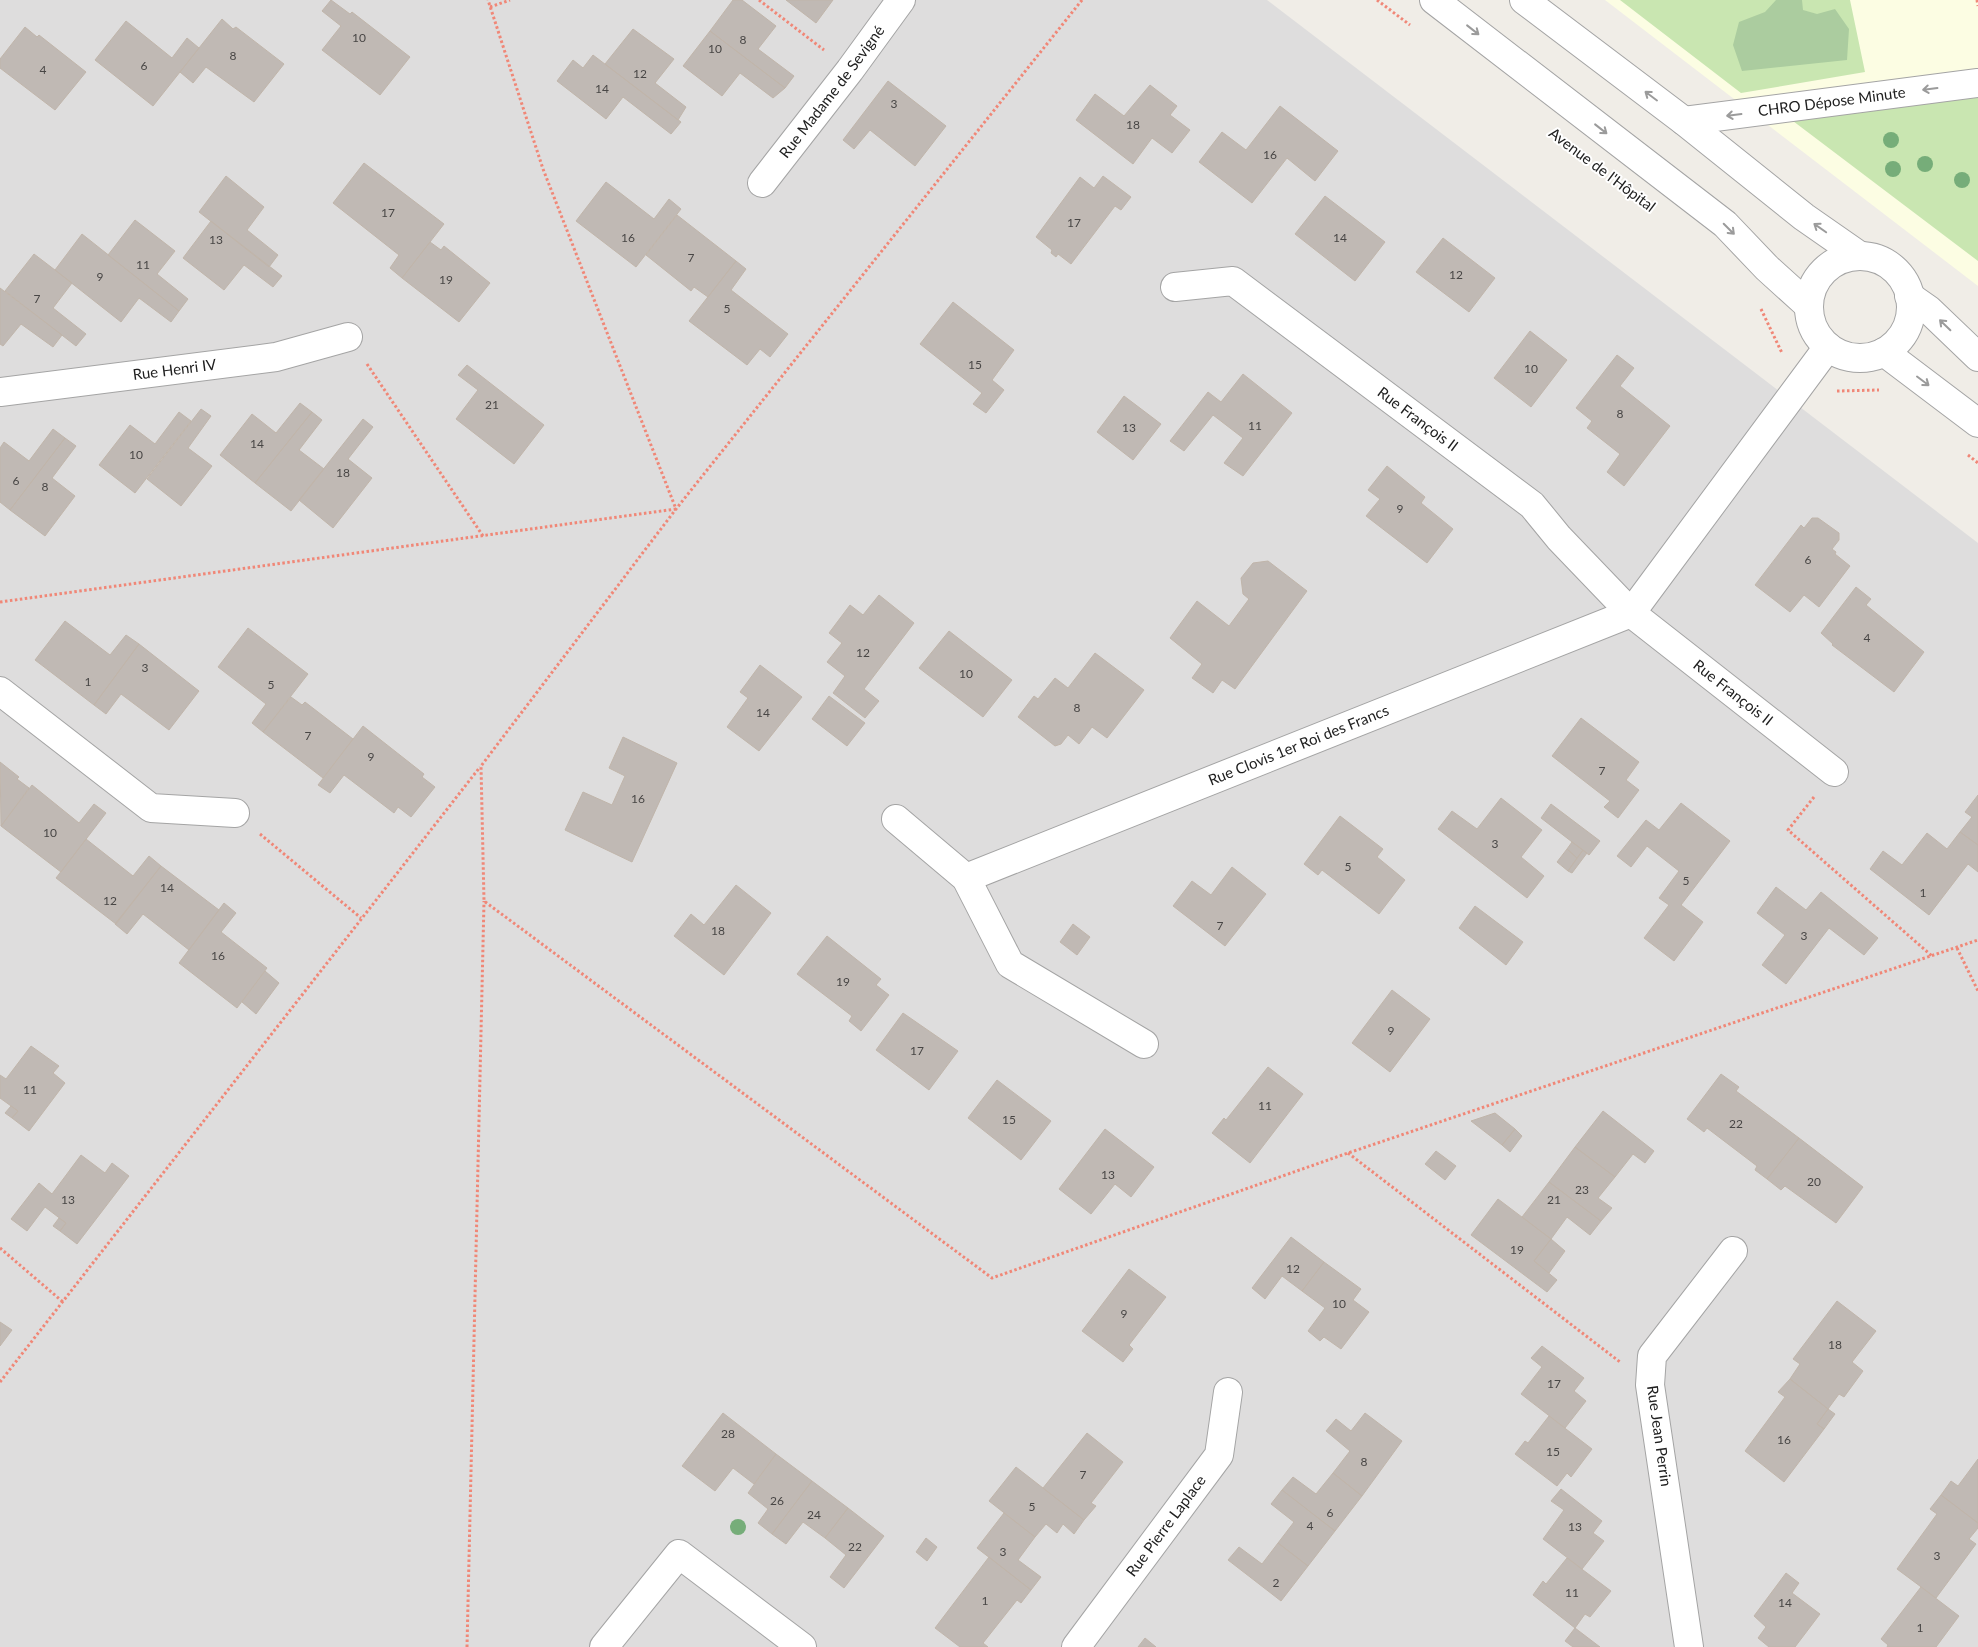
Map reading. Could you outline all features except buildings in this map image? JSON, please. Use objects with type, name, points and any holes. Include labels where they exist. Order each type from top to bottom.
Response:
[{"type":"street","name":"Rue Madame de Sevigné","points":[[762,183],[850,70],[901,0]]},
{"type":"street","points":[[1434,0],[1725,224],[1767,268],[1809,306]]},
{"type":"street","points":[[1524,0],[1684,121],[1804,217],[1860,256]]},
{"type":"street","name":"CHRO Dépose Minute","points":[[1684,121],[1978,83]]},
{"type":"street","points":[[1860,256],[1874,258],[1896,272],[1905,283],[1909,296],[1910,312],[1906,328],[1897,342],[1884,352],[1870,357],[1855,358],[1841,354],[1828,347],[1817,335],[1811,321],[1809,306],[1812,290],[1819,276],[1830,265],[1844,258],[1860,256]]},
{"type":"street","name":"Rue François II","points":[[1174,286],[1232,281],[1532,505],[1559,538],[1631,612],[1834,772]]},
{"type":"street","points":[[1909,296],[1929,310],[1978,357]]},
{"type":"street","name":"Rue Henri IV","points":[[0,392],[276,357],[348,337]]},
{"type":"street","points":[[1631,612],[1828,347]]},
{"type":"street","points":[[1884,352],[1978,423]]},
{"type":"street","name":"Rue Clovis 1er Roi des Francs","points":[[966,878],[1631,612]]},
{"type":"street","points":[[0,691],[151,808],[235,812]]},
{"type":"street","points":[[896,819],[966,878],[1010,964],[1144,1044]]},
{"type":"street","name":"Rue Jean Perrin","points":[[1689,1647],[1650,1385],[1652,1356],[1733,1251]]},
{"type":"street","name":"Rue Pierre Laplace","points":[[1076,1647],[1220,1456],[1228,1392]]},
{"type":"street","points":[[604,1647],[679,1554],[802,1647]]},
{"type":"path","points":[[0,602],[676,509],[543,169],[488,0]]},
{"type":"path","points":[[490,7],[510,0]]},
{"type":"path","points":[[759,0],[850,70]]},
{"type":"path","points":[[1377,0],[1416,30]]},
{"type":"path","points":[[1977,0],[1978,6]]},
{"type":"path","points":[[1759,306],[1783,355]]},
{"type":"path","points":[[348,337],[483,536]]},
{"type":"path","points":[[1834,391],[1878,390],[1886,394]]},
{"type":"path","points":[[1963,451],[1978,463]]},
{"type":"path","points":[[0,1382],[480,766]]},
{"type":"path","points":[[1834,772],[1788,830],[1933,956]]},
{"type":"path","points":[[235,812],[361,918]]},
{"type":"path","points":[[466,1647],[484,900]]},
{"type":"path","points":[[1957,948],[1978,991]]},
{"type":"path","points":[[1348,1153],[1650,1385]]},
{"type":"path","points":[[0,1248],[62,1302]]},
{"type":"shaded area","points":[[0,0],[1267,0],[1978,543],[1978,1647],[0,1647]]},
{"type":"shaded area","points":[[1605,0],[1978,0],[1978,286]]},
{"type":"green space","points":[[1620,0],[1850,0],[1865,72],[1741,93]]},
{"type":"green space","points":[[1776,0],[1802,0],[1803,10],[1817,14],[1835,9],[1849,29],[1847,60],[1742,71],[1733,45],[1739,22],[1765,12]]},
{"type":"green space","points":[[1978,96],[1978,261],[1789,118]]}]
